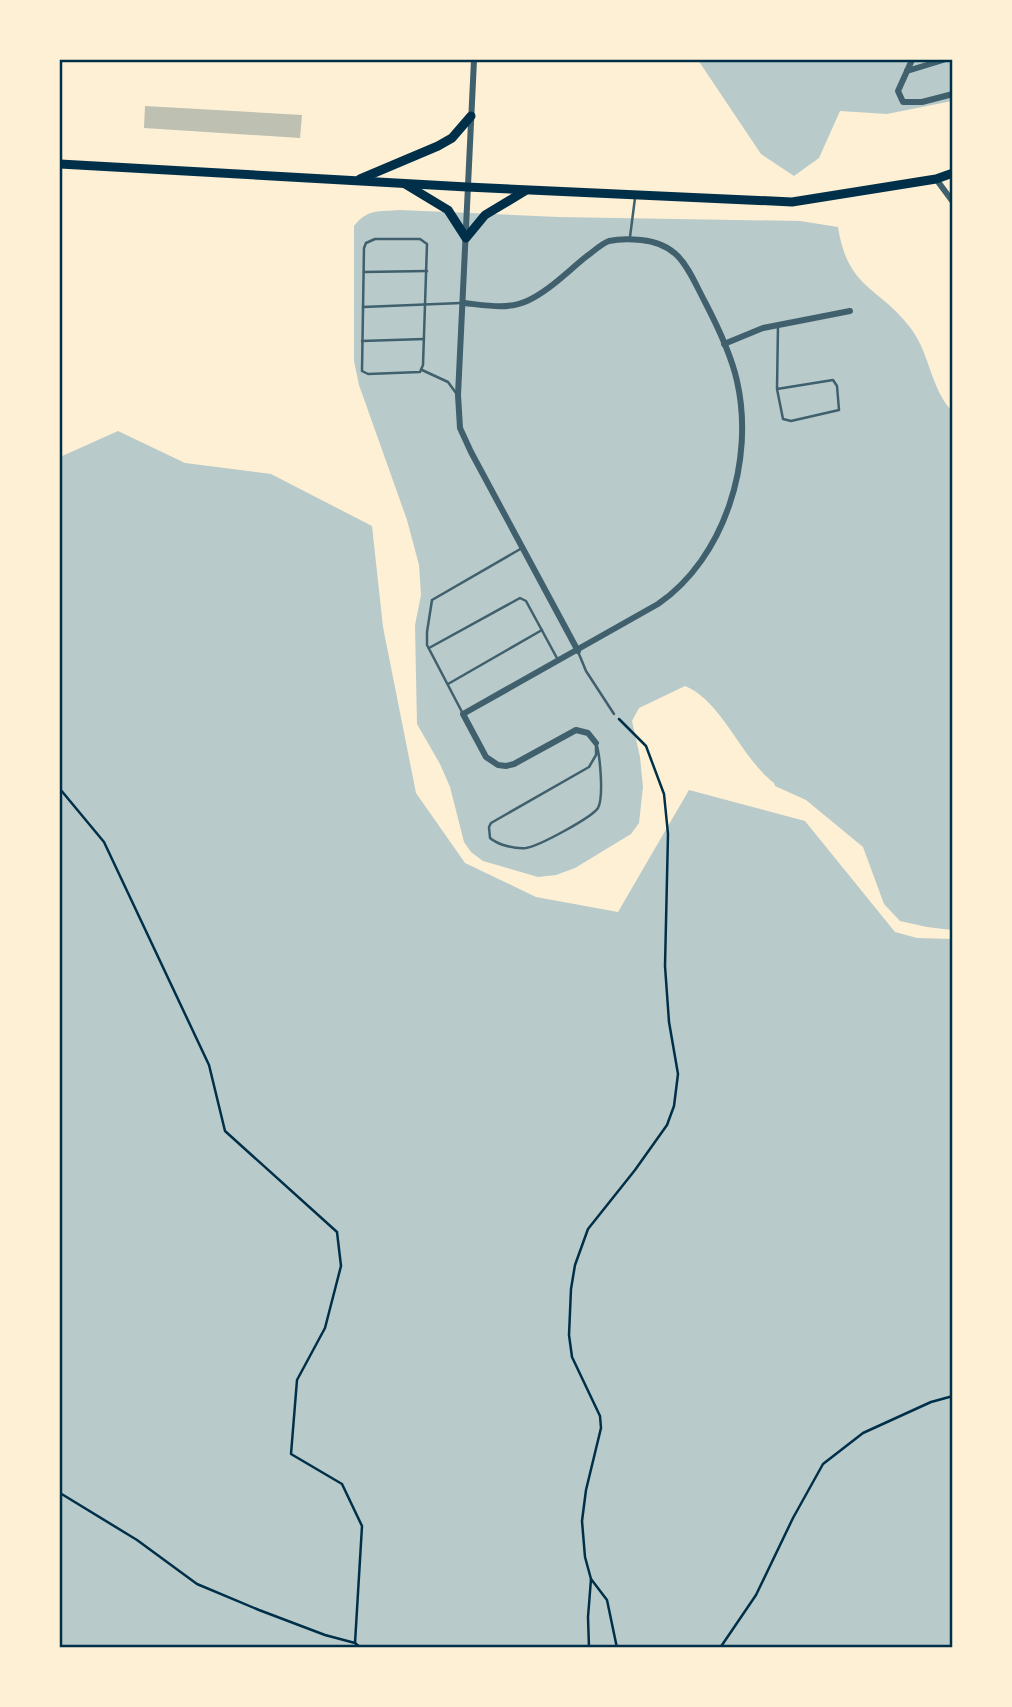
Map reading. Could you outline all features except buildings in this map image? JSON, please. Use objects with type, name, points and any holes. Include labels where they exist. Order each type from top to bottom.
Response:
[{"type":"main road","points":[[359,180],[452,138],[471,116]]},
{"type":"main road","points":[[60,164],[792,202],[936,179],[953,173]]},
{"type":"main road","points":[[403,183],[448,210],[466,238],[485,215],[527,190]]},
{"type":"street","points":[[474,60],[458,395],[463,436],[578,651]]},
{"type":"street","points":[[912,60],[898,91],[903,102],[922,102],[953,94]]},
{"type":"street","points":[[907,71],[943,60]]},
{"type":"street","points":[[936,179],[953,202]]},
{"type":"street","points":[[464,303],[503,306],[526,301],[607,242],[629,240],[660,244],[677,253],[694,282],[733,365],[740,402],[740,458],[725,514],[704,559],[670,596],[578,651],[463,714],[486,758],[498,765],[514,764],[569,732],[588,733],[596,743]]},
{"type":"street","points":[[724,344],[778,324],[850,312]]},
{"type":"lane","points":[[629,240],[636,195]]},
{"type":"lane","points":[[375,239],[424,240],[427,249],[427,271],[422,369],[415,373],[364,374],[361,366],[366,243],[375,239]]},
{"type":"lane","points":[[364,272],[427,271]]},
{"type":"lane","points":[[363,307],[464,303]]},
{"type":"lane","points":[[777,389],[833,380],[839,410],[786,421],[781,414],[777,389],[778,324]]},
{"type":"lane","points":[[362,341],[424,339]]},
{"type":"lane","points":[[422,369],[447,382],[458,395]]},
{"type":"lane","points":[[463,714],[429,648],[427,632],[432,600],[522,548]]},
{"type":"lane","points":[[429,648],[520,598],[526,601],[559,660]]},
{"type":"lane","points":[[448,684],[542,630]]},
{"type":"lane","points":[[578,651],[586,671],[614,714]]},
{"type":"lane","points":[[596,743],[600,757],[600,803],[592,814],[529,848],[498,843],[490,838],[491,823],[589,767],[596,755],[596,743]]},
{"type":"path","points":[[589,1647],[591,1579],[585,1557],[582,1521],[590,1465],[601,1428],[600,1416],[572,1357],[569,1335],[570,1289],[575,1265],[588,1229],[628,1180],[667,1125],[674,1106],[678,1074],[669,1022],[665,966],[668,834],[664,794],[646,746],[614,714]]},
{"type":"path","points":[[60,789],[104,842],[209,1065],[225,1131],[337,1232],[341,1266],[325,1328],[297,1380],[291,1454],[342,1484],[362,1526],[355,1643]]},
{"type":"path","points":[[720,1647],[756,1595],[793,1518],[823,1464],[863,1433],[931,1402],[953,1396]]},
{"type":"path","points":[[60,1493],[137,1540],[197,1584],[270,1615],[361,1647]]},
{"type":"path","points":[[591,1579],[607,1600],[617,1647]]},
{"type":"shaded area","points":[[698,60],[952,60],[952,101],[887,114],[840,111],[819,158],[794,176],[761,154]]},
{"type":"shaded area","points":[[400,210],[558,217],[800,221],[838,227],[849,264],[857,276],[912,330],[923,350],[939,393],[952,411],[952,930],[900,921],[884,904],[863,847],[806,800],[775,786],[710,704],[685,686],[639,708],[632,721],[643,787],[639,823],[631,834],[575,868],[556,875],[538,877],[483,861],[471,852],[464,842],[450,787],[417,724],[415,625],[421,595],[419,565],[407,520],[359,385],[354,361],[354,226],[369,214]]},
{"type":"shaded area","points":[[118,431],[185,463],[271,474],[372,526],[383,627],[416,793],[465,863],[536,897],[618,912],[689,790],[805,821],[895,932],[917,938],[952,939],[952,1647],[60,1647],[60,457]]}]
